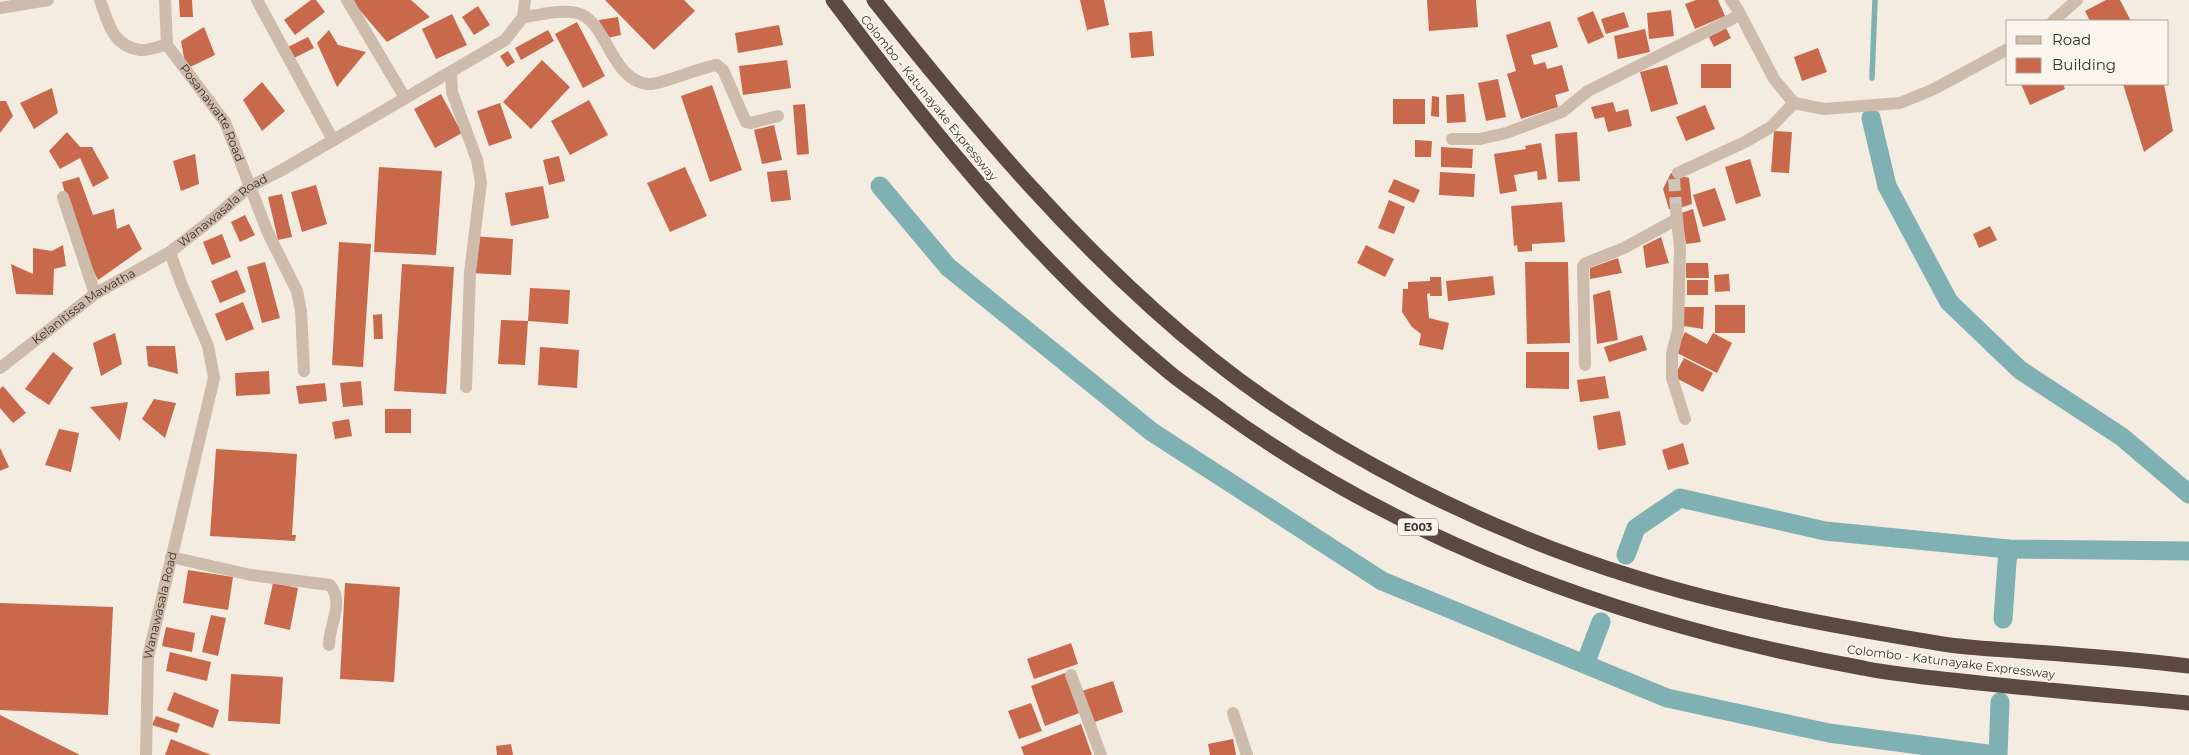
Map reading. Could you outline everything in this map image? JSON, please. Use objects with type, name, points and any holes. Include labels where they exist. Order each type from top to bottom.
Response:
[{"type":"highway","name":"Colombo - Katunayake Expressway","points":[[834,0],[892,79],[946,146],[1007,217],[1095,307],[1172,375],[1266,443],[1361,498],[1418,527],[1544,582],[1613,607],[1747,644],[1865,669],[1968,682],[2189,704]]},
{"type":"highway","name":"Colombo - Katunayake Expressway","points":[[874,0],[920,58],[1035,192],[1088,248],[1148,305],[1210,358],[1256,392],[1305,424],[1436,497],[1514,533],[1563,553],[1627,575],[1812,621],[1948,645],[2185,665]]},
{"type":"street","points":[[0,8],[48,0]]},
{"type":"street","points":[[100,0],[109,28],[120,43],[140,50],[167,44],[165,0]]},
{"type":"street","points":[[257,0],[333,140]]},
{"type":"street","points":[[347,0],[405,98]]},
{"type":"street","points":[[525,0],[523,17],[553,13],[578,13],[590,20],[623,71],[636,81],[650,85],[717,65],[723,70],[746,122],[751,123],[778,116]]},
{"type":"street","points":[[1731,0],[1774,79],[1794,103],[1824,109],[1900,103],[1932,90],[2006,51]]},
{"type":"street","points":[[2054,20],[2077,0]]},
{"type":"street","points":[[1452,139],[1480,139],[1506,133],[1562,112],[1588,90],[1740,15]]},
{"type":"street","name":"Wanawasala Road","points":[[146,755],[148,657],[214,378],[208,346],[170,252],[215,217],[249,187],[282,170],[505,40],[523,17]]},
{"type":"street","name":"Posanawatte Road","points":[[167,44],[225,122],[268,233],[297,290],[301,311],[304,371]]},
{"type":"street","points":[[451,72],[452,92],[477,160],[481,182],[470,272],[466,387]]},
{"type":"street","points":[[1678,173],[1746,142],[1771,126],[1794,103]]},
{"type":"street","points":[[63,197],[95,294]]},
{"type":"street","points":[[1585,365],[1583,266],[1586,263],[1624,248],[1677,214],[1680,249],[1678,330],[1672,354],[1672,378],[1685,419]]},
{"type":"street","name":"Kelanitissa Mawatha","points":[[0,368],[95,294],[170,252]]},
{"type":"street","points":[[171,556],[251,574],[330,585],[337,593],[338,606],[329,633],[329,645]]},
{"type":"street","points":[[1071,674],[1101,755]]},
{"type":"street","points":[[1233,714],[1247,755]]},
{"type":"building","points":[[179,0],[192,0],[193,17],[180,17]]},
{"type":"building","points":[[311,0],[316,0],[325,12],[295,35],[284,20]]},
{"type":"building","points":[[351,0],[411,0],[430,17],[387,42]]},
{"type":"building","points":[[605,0],[684,0],[695,11],[654,50]]},
{"type":"building","points":[[1080,0],[1104,0],[1109,25],[1087,30]]},
{"type":"building","points":[[1427,0],[1476,0],[1478,27],[1429,31]]},
{"type":"building","points":[[1696,0],[1718,0],[1725,16],[1695,29],[1685,4]]},
{"type":"building","points":[[2106,0],[2120,0],[2130,20],[2090,20],[2085,11]]},
{"type":"building","points":[[478,6],[490,25],[474,35],[462,17]]},
{"type":"building","points":[[1671,10],[1674,36],[1649,39],[1647,13]]},
{"type":"building","points":[[1593,11],[1604,37],[1588,44],[1577,18]]},
{"type":"building","points":[[1624,12],[1629,27],[1606,34],[1601,19]]},
{"type":"building","points":[[452,14],[467,45],[436,59],[422,29]]},
{"type":"building","points":[[618,17],[621,35],[603,39],[599,20]]},
{"type":"building","points":[[1550,21],[1558,47],[1531,55],[1534,65],[1545,62],[1547,69],[1562,65],[1569,91],[1555,95],[1558,107],[1521,119],[1507,74],[1516,71],[1506,35]]},
{"type":"building","points":[[577,22],[605,76],[583,88],[555,34]]},
{"type":"building","points":[[779,25],[783,45],[738,53],[735,33]]},
{"type":"building","points":[[204,27],[215,55],[186,69],[181,41]]},
{"type":"building","points":[[1726,28],[1731,38],[1714,47],[1709,37]]},
{"type":"building","points":[[1645,29],[1650,52],[1618,59],[1614,36]]},
{"type":"building","points":[[329,30],[338,45],[366,52],[337,87],[317,43]]},
{"type":"building","points":[[548,30],[554,41],[521,60],[515,48]]},
{"type":"building","points":[[1152,31],[1154,56],[1131,58],[1129,33]]},
{"type":"building","points":[[308,37],[314,48],[294,58],[288,47]]},
{"type":"building","points":[[1818,48],[1827,72],[1802,81],[1794,57]]},
{"type":"building","points":[[508,51],[515,62],[507,67],[500,56]]},
{"type":"building","points":[[542,60],[570,87],[531,129],[503,102]]},
{"type":"building","points":[[787,60],[791,88],[743,95],[739,66]]},
{"type":"building","points":[[1701,64],[1731,64],[1731,88],[1701,88]]},
{"type":"building","points":[[1667,65],[1678,104],[1651,112],[1640,72]]},
{"type":"building","points":[[1498,79],[1506,117],[1486,121],[1478,83]]},
{"type":"building","points":[[262,82],[285,111],[262,131],[243,100]]},
{"type":"building","points":[[712,85],[742,170],[710,182],[681,96]]},
{"type":"building","points":[[2021,85],[2063,85],[2065,89],[2030,105]]},
{"type":"building","points":[[2123,85],[2164,85],[2173,131],[2144,152]]},
{"type":"building","points":[[52,88],[58,113],[34,129],[20,103]]},
{"type":"building","points":[[441,94],[462,133],[435,148],[414,109]]},
{"type":"building","points":[[1464,94],[1466,122],[1447,123],[1446,95]]},
{"type":"building","points":[[1432,96],[1439,97],[1439,117],[1431,116]]},
{"type":"building","points":[[1393,99],[1425,99],[1425,124],[1393,124]]},
{"type":"building","points":[[589,100],[608,135],[570,155],[551,121]]},
{"type":"building","points":[[0,101],[6,101],[13,116],[0,133]]},
{"type":"building","points":[[1613,102],[1616,112],[1628,109],[1632,126],[1608,132],[1604,117],[1595,119],[1591,107]]},
{"type":"building","points":[[500,103],[512,138],[489,146],[477,111]]},
{"type":"building","points":[[805,104],[809,154],[797,155],[793,105]]},
{"type":"building","points":[[1705,105],[1715,129],[1686,141],[1676,117]]},
{"type":"building","points":[[774,125],[782,160],[762,164],[754,130]]},
{"type":"building","points":[[1774,131],[1792,132],[1789,173],[1771,172]]},
{"type":"building","points":[[67,132],[80,147],[92,147],[109,178],[93,187],[80,158],[60,169],[49,151]]},
{"type":"building","points":[[1577,132],[1580,181],[1558,182],[1555,134]]},
{"type":"building","points":[[1415,140],[1432,141],[1431,157],[1415,157]]},
{"type":"building","points":[[1541,143],[1547,179],[1538,180],[1537,171],[1514,175],[1517,191],[1500,194],[1494,154],[1526,149],[1525,146]]},
{"type":"building","points":[[1441,147],[1473,149],[1472,168],[1441,167]]},
{"type":"building","points":[[195,154],[199,184],[181,191],[173,161]]},
{"type":"building","points":[[559,156],[565,181],[549,185],[543,160]]},
{"type":"building","points":[[1750,159],[1761,196],[1736,204],[1725,167]]},
{"type":"building","points":[[379,167],[442,171],[436,255],[374,252]]},
{"type":"building","points":[[685,167],[707,216],[670,232],[647,183]]},
{"type":"building","points":[[787,170],[791,200],[771,202],[767,172]]},
{"type":"building","points":[[1440,172],[1475,174],[1474,197],[1439,195]]},
{"type":"building","points":[[1671,173],[1689,178],[1692,204],[1669,209],[1663,189]]},
{"type":"building","points":[[79,177],[93,215],[114,209],[117,229],[129,224],[142,249],[98,280],[76,236],[62,182]]},
{"type":"building","points":[[1394,179],[1420,190],[1414,203],[1388,192]]},
{"type":"building","points":[[316,185],[327,224],[302,232],[291,192]]},
{"type":"building","points":[[543,186],[549,218],[511,226],[505,193]]},
{"type":"building","points":[[1715,188],[1726,220],[1703,227],[1693,195]]},
{"type":"building","points":[[282,194],[292,237],[278,240],[268,197]]},
{"type":"building","points":[[1389,200],[1405,207],[1394,234],[1378,228]]},
{"type":"building","points":[[1562,202],[1565,242],[1532,244],[1532,251],[1518,252],[1517,245],[1514,246],[1511,206]]},
{"type":"building","points":[[1693,209],[1701,242],[1686,244],[1681,213]]},
{"type":"building","points":[[245,215],[255,235],[240,242],[231,222]]},
{"type":"building","points":[[1990,226],[1997,240],[1979,248],[1973,234]]},
{"type":"building","points":[[222,234],[231,257],[212,265],[203,242]]},
{"type":"building","points":[[472,236],[513,239],[511,275],[470,273]]},
{"type":"building","points":[[1661,237],[1669,263],[1646,268],[1643,246]]},
{"type":"building","points":[[339,242],[371,244],[363,367],[332,365]]},
{"type":"building","points":[[63,245],[66,266],[54,269],[53,295],[16,294],[11,264],[33,274],[33,248],[52,251]]},
{"type":"building","points":[[1366,245],[1394,259],[1385,277],[1357,263]]},
{"type":"building","points":[[1618,258],[1622,273],[1590,279],[1590,268]]},
{"type":"building","points":[[265,262],[280,318],[262,323],[247,267]]},
{"type":"building","points":[[1525,262],[1568,262],[1570,343],[1527,344]]},
{"type":"building","points":[[1686,263],[1708,263],[1709,278],[1686,278]]},
{"type":"building","points":[[402,264],[454,267],[446,394],[394,391]]},
{"type":"building","points":[[237,270],[246,292],[220,303],[211,281]]},
{"type":"building","points":[[1729,274],[1730,291],[1715,292],[1714,275]]},
{"type":"building","points":[[1493,276],[1495,295],[1448,301],[1446,281]]},
{"type":"building","points":[[1430,277],[1441,277],[1442,296],[1430,296],[1430,293],[1427,294],[1429,318],[1449,323],[1443,350],[1419,345],[1421,334],[1412,327],[1402,312],[1403,289],[1408,289],[1408,282],[1430,281]]},
{"type":"building","points":[[1687,280],[1708,280],[1708,295],[1687,295]]},
{"type":"building","points":[[530,288],[570,290],[568,324],[528,321]]},
{"type":"building","points":[[1610,290],[1618,340],[1597,344],[1593,295]]},
{"type":"building","points":[[243,302],[254,329],[226,341],[215,314]]},
{"type":"building","points":[[1715,305],[1745,305],[1745,333],[1715,333]]},
{"type":"building","points":[[1683,307],[1704,307],[1703,329],[1684,326]]},
{"type":"building","points":[[382,314],[383,339],[374,339],[373,315]]},
{"type":"building","points":[[501,320],[528,321],[525,365],[498,364]]},
{"type":"building","points":[[1685,332],[1707,344],[1713,333],[1732,343],[1717,373],[1675,352]]},
{"type":"building","points":[[115,333],[122,364],[101,376],[93,343]]},
{"type":"building","points":[[1642,335],[1647,350],[1609,362],[1604,347]]},
{"type":"building","points":[[146,346],[175,346],[178,374],[148,366]]},
{"type":"building","points":[[540,347],[579,350],[577,388],[538,385]]},
{"type":"building","points":[[53,352],[73,368],[49,405],[25,389]]},
{"type":"building","points":[[1526,352],[1569,352],[1569,389],[1526,388]]},
{"type":"building","points":[[1684,358],[1713,373],[1703,392],[1674,377]]},
{"type":"building","points":[[269,371],[270,394],[236,396],[235,373]]},
{"type":"building","points":[[1605,376],[1609,398],[1580,402],[1577,380]]},
{"type":"building","points":[[361,381],[363,405],[343,407],[340,383]]},
{"type":"building","points":[[325,383],[327,401],[299,404],[296,386]]},
{"type":"building","points":[[3,386],[26,413],[13,423],[0,408],[0,389]]},
{"type":"building","points":[[154,399],[176,403],[165,438],[142,419]]},
{"type":"building","points":[[128,402],[120,441],[90,407]]},
{"type":"building","points":[[385,409],[411,409],[411,433],[385,433]]},
{"type":"building","points":[[1620,411],[1626,445],[1598,450],[1593,416]]},
{"type":"building","points":[[349,419],[352,436],[335,439],[332,422]]},
{"type":"building","points":[[59,429],[79,433],[71,472],[45,465]]},
{"type":"building","points":[[1683,443],[1689,464],[1668,470],[1662,450]]},
{"type":"building","points":[[0,448],[9,467],[0,471]]},
{"type":"building","points":[[216,449],[297,454],[292,535],[296,535],[295,541],[210,536]]},
{"type":"building","points":[[188,570],[233,577],[228,610],[183,603]]},
{"type":"building","points":[[273,583],[298,588],[290,630],[264,624]]},
{"type":"building","points":[[345,583],[400,587],[394,682],[340,679]]},
{"type":"building","points":[[0,603],[113,607],[108,715],[0,710]]},
{"type":"building","points":[[211,615],[226,618],[218,656],[202,652]]},
{"type":"building","points":[[166,627],[195,633],[192,652],[162,646]]},
{"type":"building","points":[[1071,643],[1078,664],[1034,679],[1027,659]]},
{"type":"building","points":[[170,652],[211,662],[207,681],[166,671]]},
{"type":"building","points":[[1065,673],[1079,713],[1045,726],[1031,686]]},
{"type":"building","points":[[231,674],[283,677],[280,724],[228,721]]},
{"type":"building","points":[[1113,681],[1123,712],[1092,723],[1082,691]]},
{"type":"building","points":[[174,692],[219,710],[213,728],[167,710]]},
{"type":"building","points":[[1031,703],[1042,731],[1019,739],[1008,711]]},
{"type":"building","points":[[0,715],[80,755],[0,755]]},
{"type":"building","points":[[156,716],[180,724],[177,733],[152,725]]},
{"type":"building","points":[[1081,724],[1092,755],[1024,755],[1021,747]]},
{"type":"building","points":[[171,739],[211,755],[165,755]]},
{"type":"building","points":[[1233,739],[1236,755],[1210,755],[1208,744]]},
{"type":"building","points":[[511,744],[513,755],[497,755],[496,746]]},
{"type":"waterway","points":[[1872,78],[1875,0]]},
{"type":"waterway","points":[[1871,118],[1887,186],[1949,302],[2020,370],[2122,437],[2189,494]]},
{"type":"waterway","points":[[880,186],[948,267],[1152,432],[1382,581],[1667,698],[1829,733],[1995,755]]},
{"type":"waterway","points":[[1626,555],[1636,528],[1680,498],[1825,531],[2008,549],[2189,551]]},
{"type":"waterway","points":[[2003,619],[2008,549]]},
{"type":"waterway","points":[[1585,664],[1601,622]]},
{"type":"waterway","points":[[1998,755],[2000,702]]},
{"type":"tunnel","points":[[1676,209],[1674,178],[1678,173]]}]
